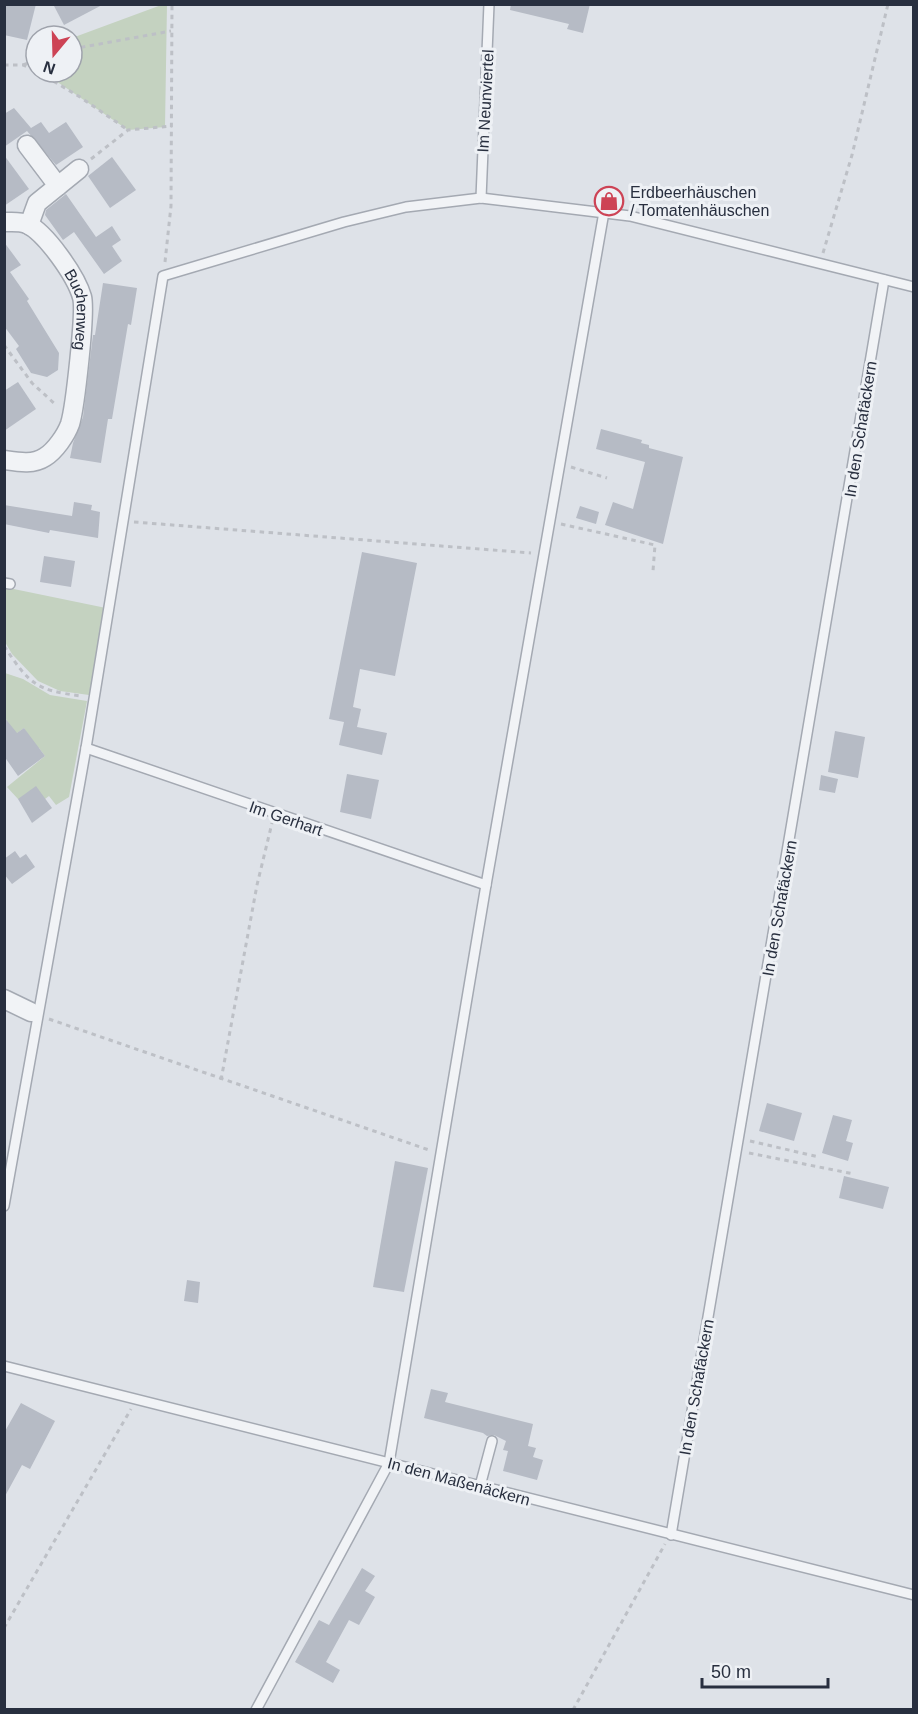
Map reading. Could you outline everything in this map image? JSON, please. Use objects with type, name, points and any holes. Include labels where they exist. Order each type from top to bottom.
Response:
[{"type":"street","points":[[27,145],[58,186]]},
{"type":"street","points":[[4,222],[28,225],[37,203],[79,169]]},
{"type":"street","name":"Buchenweg","points":[[4,460],[34,461],[46,456],[59,442],[69,425],[83,321],[82,297],[72,275],[53,248],[28,225]]},
{"type":"street","points":[[4,999],[34,1013]]},
{"type":"lane","name":"Im Neunviertel","points":[[481,198],[489,4]]},
{"type":"lane","points":[[4,1206],[34,1013],[86,748],[163,276],[406,207],[481,198],[630,216],[914,287]]},
{"type":"lane","points":[[256,1710],[389,1462],[443,1155],[486,885],[604,212]]},
{"type":"lane","name":"In den Schafäckern","points":[[671,1535],[884,280]]},
{"type":"lane","name":"Im Gerhart","points":[[86,748],[486,885]]},
{"type":"lane","name":"In den Maßenäckern","points":[[4,1366],[914,1595]]},
{"type":"lane","points":[[480,1486],[492,1441]]},
{"type":"path","points":[[163,276],[171,206],[172,4]]},
{"type":"path","points":[[820,263],[852,155],[888,4]]},
{"type":"path","points":[[84,47],[171,31]]},
{"type":"path","points":[[4,65],[23,65]]},
{"type":"path","points":[[60,84],[128,130]]},
{"type":"path","points":[[79,169],[128,130],[172,126]]},
{"type":"path","points":[[4,345],[32,383],[60,408],[72,410]]},
{"type":"path","points":[[561,464],[608,478]]},
{"type":"path","points":[[551,521],[655,545],[653,571]]},
{"type":"path","points":[[123,522],[545,554]]},
{"type":"path","points":[[4,646],[28,678],[43,688],[52,693],[94,699]]},
{"type":"path","points":[[221,1080],[257,885],[274,814]]},
{"type":"path","points":[[34,1013],[221,1080],[443,1155]]},
{"type":"path","points":[[739,1138],[819,1157]]},
{"type":"path","points":[[735,1157],[762,1154],[854,1174]]},
{"type":"path","points":[[4,1628],[136,1400]]},
{"type":"path","points":[[573,1710],[671,1535]]},
{"type":"green space","points":[[164,4],[167,5],[165,127],[128,130],[60,84],[84,84],[84,34]]},
{"type":"green space","points":[[4,587],[106,608],[89,695],[60,691],[38,681],[12,654],[5,642]]},
{"type":"green space","points":[[5,673],[23,679],[50,695],[87,701],[69,797],[56,805],[49,796],[45,799],[18,799],[7,787],[45,756],[39,748],[36,749],[24,728],[5,742],[4,723],[7,721],[5,717]]},
{"type":"building","points":[[4,4],[36,4],[31,24],[24,24],[24,39],[4,35]]},
{"type":"building","points":[[53,4],[104,4],[66,24],[63,24]]},
{"type":"building","points":[[511,4],[590,4],[583,33],[567,29],[569,24],[510,10]]},
{"type":"building","points":[[14,108],[31,128],[41,122],[49,133],[66,122],[83,147],[56,165],[27,131],[4,147],[4,114]]},
{"type":"building","points":[[4,155],[29,189],[4,206]]},
{"type":"building","points":[[112,157],[136,190],[110,208],[88,176]]},
{"type":"building","points":[[66,194],[96,237],[112,226],[121,240],[112,246],[122,261],[104,274],[74,232],[63,240],[45,215],[46,210]]},
{"type":"building","points":[[4,242],[21,265],[10,272],[29,299],[27,301],[59,353],[58,370],[47,377],[31,373],[16,349],[19,346],[4,326]]},
{"type":"building","points":[[103,283],[137,288],[131,325],[128,324],[112,419],[108,419],[101,463],[70,458],[83,417],[93,335],[95,335]]},
{"type":"building","points":[[18,382],[36,409],[4,431],[4,391]]},
{"type":"building","points":[[601,429],[642,440],[641,443],[649,445],[649,448],[683,457],[663,544],[605,525],[613,502],[633,509],[645,462],[596,449]]},
{"type":"building","points":[[74,502],[92,505],[91,510],[100,512],[98,538],[50,530],[49,533],[4,524],[4,505],[72,516]]},
{"type":"building","points":[[580,506],[599,512],[596,524],[576,518]]},
{"type":"building","points":[[362,552],[417,563],[395,676],[360,669],[353,707],[361,709],[357,727],[387,733],[382,755],[339,745],[344,722],[329,719]]},
{"type":"building","points":[[44,556],[75,561],[71,587],[40,582]]},
{"type":"building","points":[[4,717],[17,733],[24,728],[45,756],[18,776],[4,756]]},
{"type":"building","points":[[835,731],[865,737],[858,778],[828,772]]},
{"type":"building","points":[[347,774],[379,780],[371,819],[340,812]]},
{"type":"building","points":[[821,775],[838,779],[835,793],[819,790]]},
{"type":"building","points":[[36,786],[52,808],[32,823],[18,799]]},
{"type":"building","points":[[15,851],[20,858],[26,854],[35,867],[12,884],[4,874],[4,859]]},
{"type":"building","points":[[767,1103],[802,1113],[794,1141],[759,1131]]},
{"type":"building","points":[[833,1115],[852,1120],[846,1141],[853,1143],[848,1161],[822,1153]]},
{"type":"building","points":[[395,1161],[428,1168],[404,1292],[373,1287]]},
{"type":"building","points":[[844,1176],[889,1187],[883,1209],[839,1198]]},
{"type":"building","points":[[187,1280],[200,1282],[198,1303],[184,1301]]},
{"type":"building","points":[[431,1389],[448,1393],[445,1402],[533,1424],[528,1446],[536,1448],[533,1457],[543,1460],[537,1480],[503,1471],[508,1451],[503,1450],[506,1441],[494,1435],[487,1436],[424,1418]]},
{"type":"building","points":[[21,1403],[55,1421],[30,1469],[22,1465],[4,1498],[4,1433]]},
{"type":"building","points":[[362,1568],[375,1576],[365,1591],[375,1597],[359,1625],[349,1620],[326,1662],[340,1670],[333,1683],[295,1662],[319,1620],[329,1625]]},
{"type":"place","name":"Erdbeerhäuschen / Tomatenhäuschen","points":[[609,201]]}]
